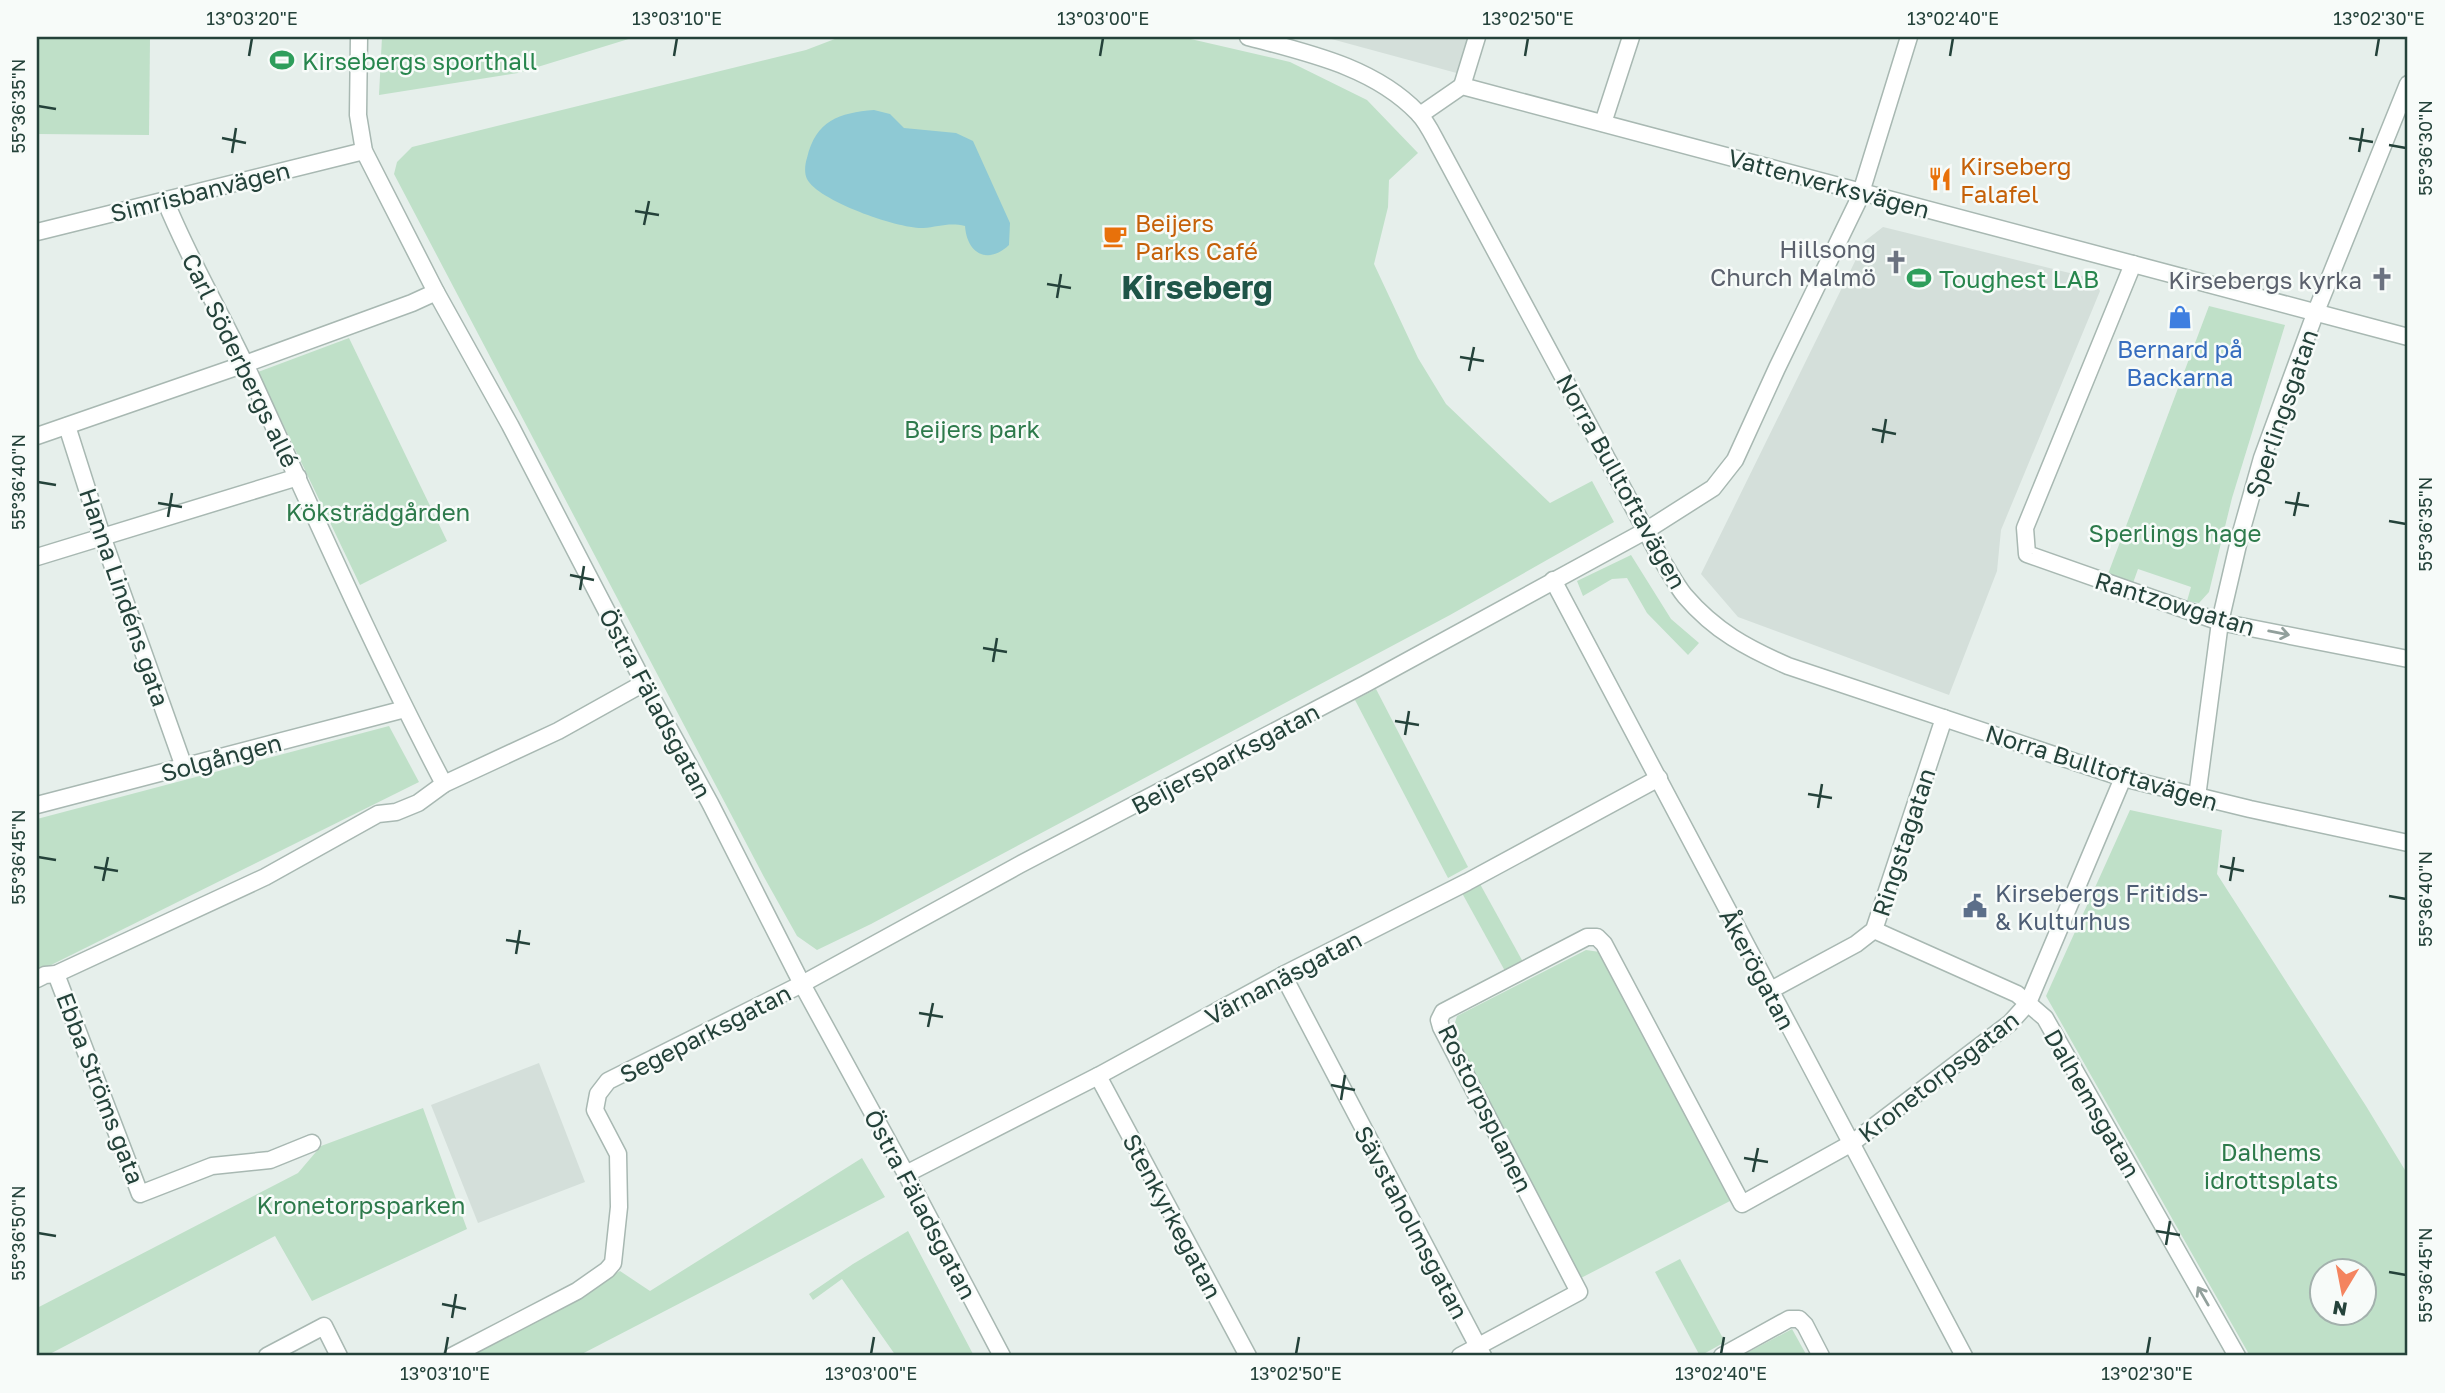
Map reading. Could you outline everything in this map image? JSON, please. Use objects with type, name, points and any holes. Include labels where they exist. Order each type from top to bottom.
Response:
[{"type":"street","name":"Östra Fäladsgatan","points":[[359,37],[358,115],[364,151],[436,292],[510,425],[644,683],[710,803],[802,984],[1002,1356]]},
{"type":"street","name":"Norra Bulltoftavägen","points":[[1248,37],[1322,56],[1377,81],[1420,115],[1661,559],[1684,595],[1718,629],[1744,646],[1788,666],[2123,778],[2408,843]]},
{"type":"street","points":[[1420,115],[1462,86],[1477,37]]},
{"type":"street","points":[[1603,123],[1631,37]]},
{"type":"street","name":"Beijersparksgatan","points":[[802,984],[1020,865],[1365,684],[1647,530],[1713,488],[1735,460],[1862,192],[1909,37]]},
{"type":"street","name":"Sperlingsgatan","points":[[2197,797],[2220,622],[2262,458],[2315,314],[2408,84]]},
{"type":"street","name":"Vattenverksvägen","points":[[1462,86],[2408,337]]},
{"type":"street","name":"Simrisbanvägen","points":[[37,232],[364,151]]},
{"type":"street","name":"Carl Söderbergs allé","points":[[165,200],[246,364],[405,709],[444,784]]},
{"type":"street","name":"Rantzowgatan","points":[[2133,264],[2025,528],[2027,554],[2220,622],[2408,659]]},
{"type":"street","points":[[37,436],[246,364],[436,292]]},
{"type":"street","name":"Hanna Lindéns gata","points":[[67,426],[102,536],[184,767]]},
{"type":"street","points":[[37,557],[298,477]]},
{"type":"street","name":"Åkerögatan","points":[[1553,580],[1964,1356]]},
{"type":"street","points":[[37,979],[56,974],[265,877],[378,814],[396,812],[418,803],[444,784],[569,725],[644,683]]},
{"type":"street","name":"Solgången","points":[[37,804],[405,709]]},
{"type":"street","name":"Ringstagatan","points":[[1769,991],[1856,944],[1874,930],[1944,718]]},
{"type":"street","name":"Värnanäsgatan","points":[[906,1174],[1098,1076],[1283,975],[1467,881],[1658,778]]},
{"type":"street","name":"Kronetorpsgatan","points":[[1742,1204],[1852,1143],[2010,1023],[2028,1003],[2123,778]]},
{"type":"street","name":"Dalhemsgatan","points":[[1874,930],[2017,995],[2045,1018],[2236,1356]]},
{"type":"street","name":"Rostorpsplanen","points":[[1481,1352],[1579,1292],[1441,1027],[1439,1020],[1443,1012],[1587,937],[1597,937],[1604,944],[1742,1204]]},
{"type":"street","name":"Ebba Ströms gata","points":[[56,974],[140,1194],[212,1166],[271,1160],[312,1143]]},
{"type":"street","name":"Sävstaholmsgatan","points":[[1283,975],[1481,1352]]},
{"type":"street","name":"Segeparksgatan","points":[[452,1356],[578,1291],[613,1263],[618,1207],[618,1154],[595,1110],[598,1094],[608,1081],[802,984]]},
{"type":"street","name":"Stenkyrkegatan","points":[[1098,1076],[1248,1356]]},
{"type":"street","points":[[1722,1356],[1789,1319],[1799,1319],[1821,1356]]},
{"type":"street","points":[[267,1356],[288,1352],[324,1325],[339,1356]]},
{"type":"street","points":[[1460,1356],[1481,1352]]},
{"type":"shaded area","points":[[1324,37],[1476,37],[1464,75]]},
{"type":"shaded area","points":[[1883,227],[2094,279],[2100,291],[2001,530],[1997,571],[1949,695],[1738,617],[1701,574],[1865,241]]},
{"type":"shaded area","points":[[539,1063],[585,1182],[478,1223],[431,1105]]},
{"type":"green space","points":[[37,37],[150,37],[149,135],[37,134]]},
{"type":"green space","points":[[382,37],[635,37],[518,73],[379,95]]},
{"type":"green space","name":"Beijers park","points":[[840,37],[1182,37],[1290,62],[1367,100],[1418,153],[1389,180],[1388,207],[1374,264],[1418,358],[1446,404],[1550,503],[1592,481],[1614,522],[1450,615],[871,924],[817,950],[797,936],[764,877],[394,174],[397,162],[412,147],[806,50]]},
{"type":"green space","name":"Sperlings hage","points":[[2209,306],[2285,325],[2232,498],[2209,592],[2199,603],[2187,601],[2191,587],[2138,569],[2133,583],[2108,574]]},
{"type":"green space","name":"Köksträdgården","points":[[349,338],[447,541],[360,585],[258,372]]},
{"type":"green space","points":[[1631,555],[1671,619],[1699,643],[1688,655],[1647,613],[1627,578],[1612,579],[1583,596],[1577,581]]},
{"type":"green space","points":[[1376,689],[1468,867],[1448,878],[1355,700]]},
{"type":"green space","points":[[389,726],[419,782],[37,972],[37,819]]},
{"type":"green space","name":"Dalhems idrottsplats","points":[[2130,810],[2222,830],[2217,874],[2408,1175],[2408,1356],[2250,1356],[2046,996]]},
{"type":"green space","points":[[1480,884],[1523,962],[1505,971],[1462,893]]},
{"type":"green space","points":[[1586,950],[1600,952],[1730,1201],[1579,1279],[1451,1035],[1457,1016]]},
{"type":"green space","name":"Kronetorpsparken","points":[[423,1108],[467,1229],[312,1301],[275,1236],[46,1356],[37,1356],[37,1308],[298,1173],[321,1146]]},
{"type":"green space","points":[[862,1158],[885,1197],[578,1356],[468,1356],[620,1271],[650,1291]]},
{"type":"green space","points":[[908,1231],[974,1356],[896,1356],[842,1279],[813,1300],[809,1294]]},
{"type":"green space","points":[[1680,1259],[1725,1342],[1700,1356],[1655,1272]]},
{"type":"green space","points":[[1792,1329],[1807,1356],[1741,1356]]},
{"type":"water","points":[[874,110],[890,114],[904,128],[956,133],[973,141],[1010,223],[1009,245],[994,254],[980,254],[970,244],[965,226],[923,228],[896,224],[842,204],[814,187],[807,179],[805,168],[816,135],[840,116]]},
{"type":"place","name":"Kirsebergs sporthall","points":[[282,60]]},
{"type":"place","name":"Kirseberg Falafel","points":[[1940,179]]},
{"type":"place","name":"Beijers Parks Café","points":[[1115,236]]},
{"type":"place","name":"Hillsong Church Malmö","points":[[1896,262]]},
{"type":"place","name":"Toughest LAB","points":[[1919,278]]},
{"type":"place","name":"Kirsebergs kyrka","points":[[2382,279]]},
{"type":"place","name":"Bernard på Backarna","points":[[2180,317]]},
{"type":"place","name":"Kirsebergs Fritids- & Kulturhus","points":[[1975,906]]},
{"type":"district","name":"Kirseberg","points":[[1197,287]]}]
